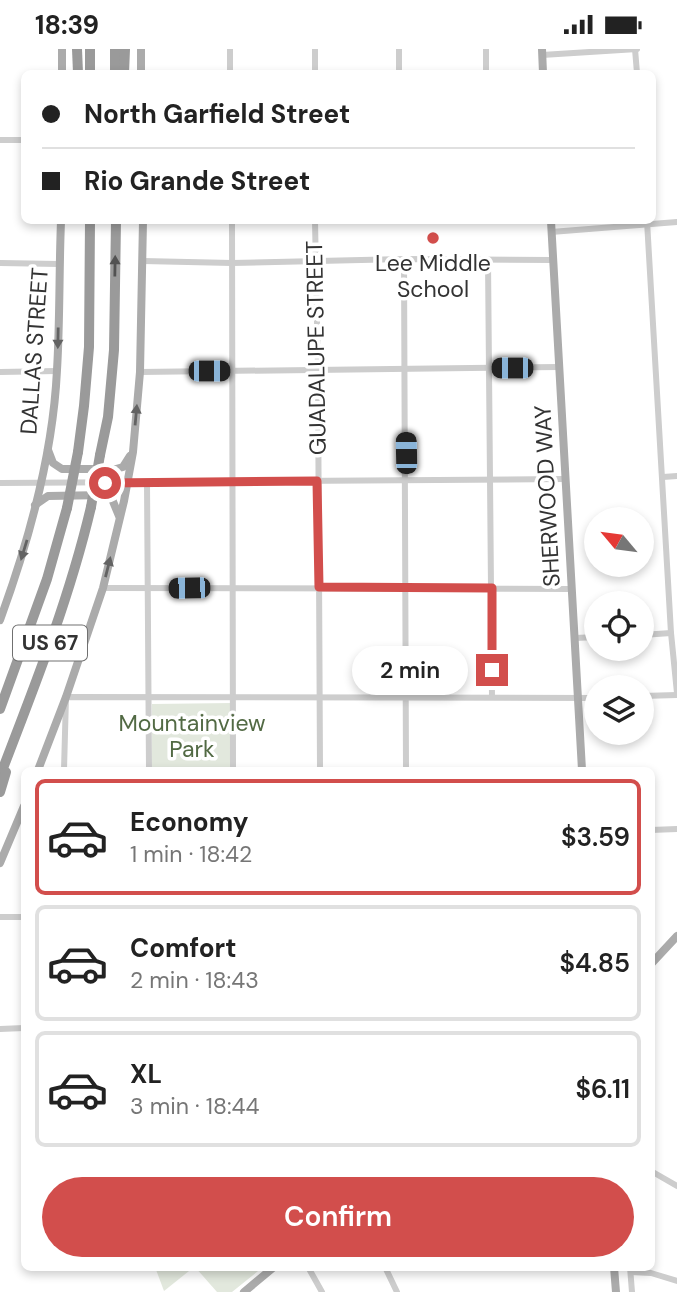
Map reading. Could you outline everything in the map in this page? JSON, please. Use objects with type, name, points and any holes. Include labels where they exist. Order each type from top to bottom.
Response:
[{"type":"highway","points":[[77,49],[78,70]]},
{"type":"highway","points":[[90,49],[90,70]]},
{"type":"highway","points":[[115,49],[115,70]]},
{"type":"highway","points":[[124,70],[125,49]]},
{"type":"highway","name":"US 67","points":[[0,709],[47,579],[67,508],[78,452],[89,347],[88,224]]},
{"type":"highway","name":"US 67","points":[[0,776],[79,556],[91,507],[108,417],[114,350],[116,224]]},
{"type":"highway","points":[[0,699],[14,671]]},
{"type":"highway","points":[[0,792],[31,695]]},
{"type":"main road","points":[[62,49],[62,70]]},
{"type":"main road","points":[[141,49],[141,70]]},
{"type":"main road","points":[[542,52],[543,70]]},
{"type":"main road","name":"DALLAS STREET","points":[[0,619],[25,545],[52,421],[57,371],[61,224]]},
{"type":"main road","points":[[39,767],[103,588],[127,483],[133,451],[140,372],[143,224]]},
{"type":"main road","name":"SHERWOOD WAY","points":[[551,224],[582,767]]},
{"type":"main road","points":[[47,447],[53,463],[62,470],[116,469],[123,467],[133,451]]},
{"type":"main road","points":[[35,505],[48,496],[105,495],[112,499],[120,519]]},
{"type":"main road","points":[[0,863],[21,815]]},
{"type":"main road","points":[[655,960],[677,936]]},
{"type":"main road","points":[[245,1292],[269,1271]]},
{"type":"main road","points":[[614,1271],[616,1292]]},
{"type":"street","points":[[230,49],[230,70]]},
{"type":"street","points":[[315,49],[315,70]]},
{"type":"street","points":[[399,70],[400,49]]},
{"type":"street","points":[[486,49],[486,70]]},
{"type":"street","points":[[542,52],[636,49],[637,70]]},
{"type":"street","points":[[0,140],[21,140]]},
{"type":"street","points":[[656,222],[677,222]]},
{"type":"street","points":[[232,224],[233,767]]},
{"type":"street","name":"GUADALUPE STREET","points":[[314,224],[318,370],[320,767]]},
{"type":"street","points":[[551,232],[628,224]]},
{"type":"street","points":[[647,224],[671,633],[677,694],[654,695]]},
{"type":"street","points":[[143,261],[232,263],[314,260],[553,260]]},
{"type":"street","points":[[404,260],[406,767]]},
{"type":"street","points":[[488,261],[492,697]]},
{"type":"street","points":[[0,263],[59,264]]},
{"type":"street","points":[[140,372],[560,367]]},
{"type":"street","points":[[0,372],[57,371]]},
{"type":"street","points":[[663,477],[677,475]]},
{"type":"street","points":[[0,483],[565,479]]},
{"type":"street","points":[[147,483],[149,767]]},
{"type":"street","points":[[103,588],[571,589]]},
{"type":"street","points":[[0,593],[10,593]]},
{"type":"street","points":[[654,634],[671,633]]},
{"type":"street","points":[[575,638],[584,638]]},
{"type":"street","points":[[64,767],[66,697],[584,699]]},
{"type":"street","points":[[655,830],[677,829]]},
{"type":"street","points":[[0,917],[21,916]]},
{"type":"street","points":[[0,1029],[21,1028]]},
{"type":"street","points":[[655,1173],[677,1186]]},
{"type":"street","points":[[310,1271],[322,1292]]},
{"type":"street","points":[[387,1271],[397,1292]]},
{"type":"street","points":[[631,1271],[632,1292]]},
{"type":"street","points":[[644,1271],[677,1281]]},
{"type":"green space","name":"Mountainview Park","points":[[232,703],[232,767],[152,767],[152,704]]},
{"type":"green space","points":[[156,1271],[189,1271],[164,1291]]},
{"type":"green space","points":[[199,1271],[258,1271],[232,1292],[217,1292]]},
{"type":"place","name":"Lee Middle School","points":[[433,238]]},
{"type":"route","points":[[105,483],[317,481],[319,587],[492,588],[492,670]]}]
